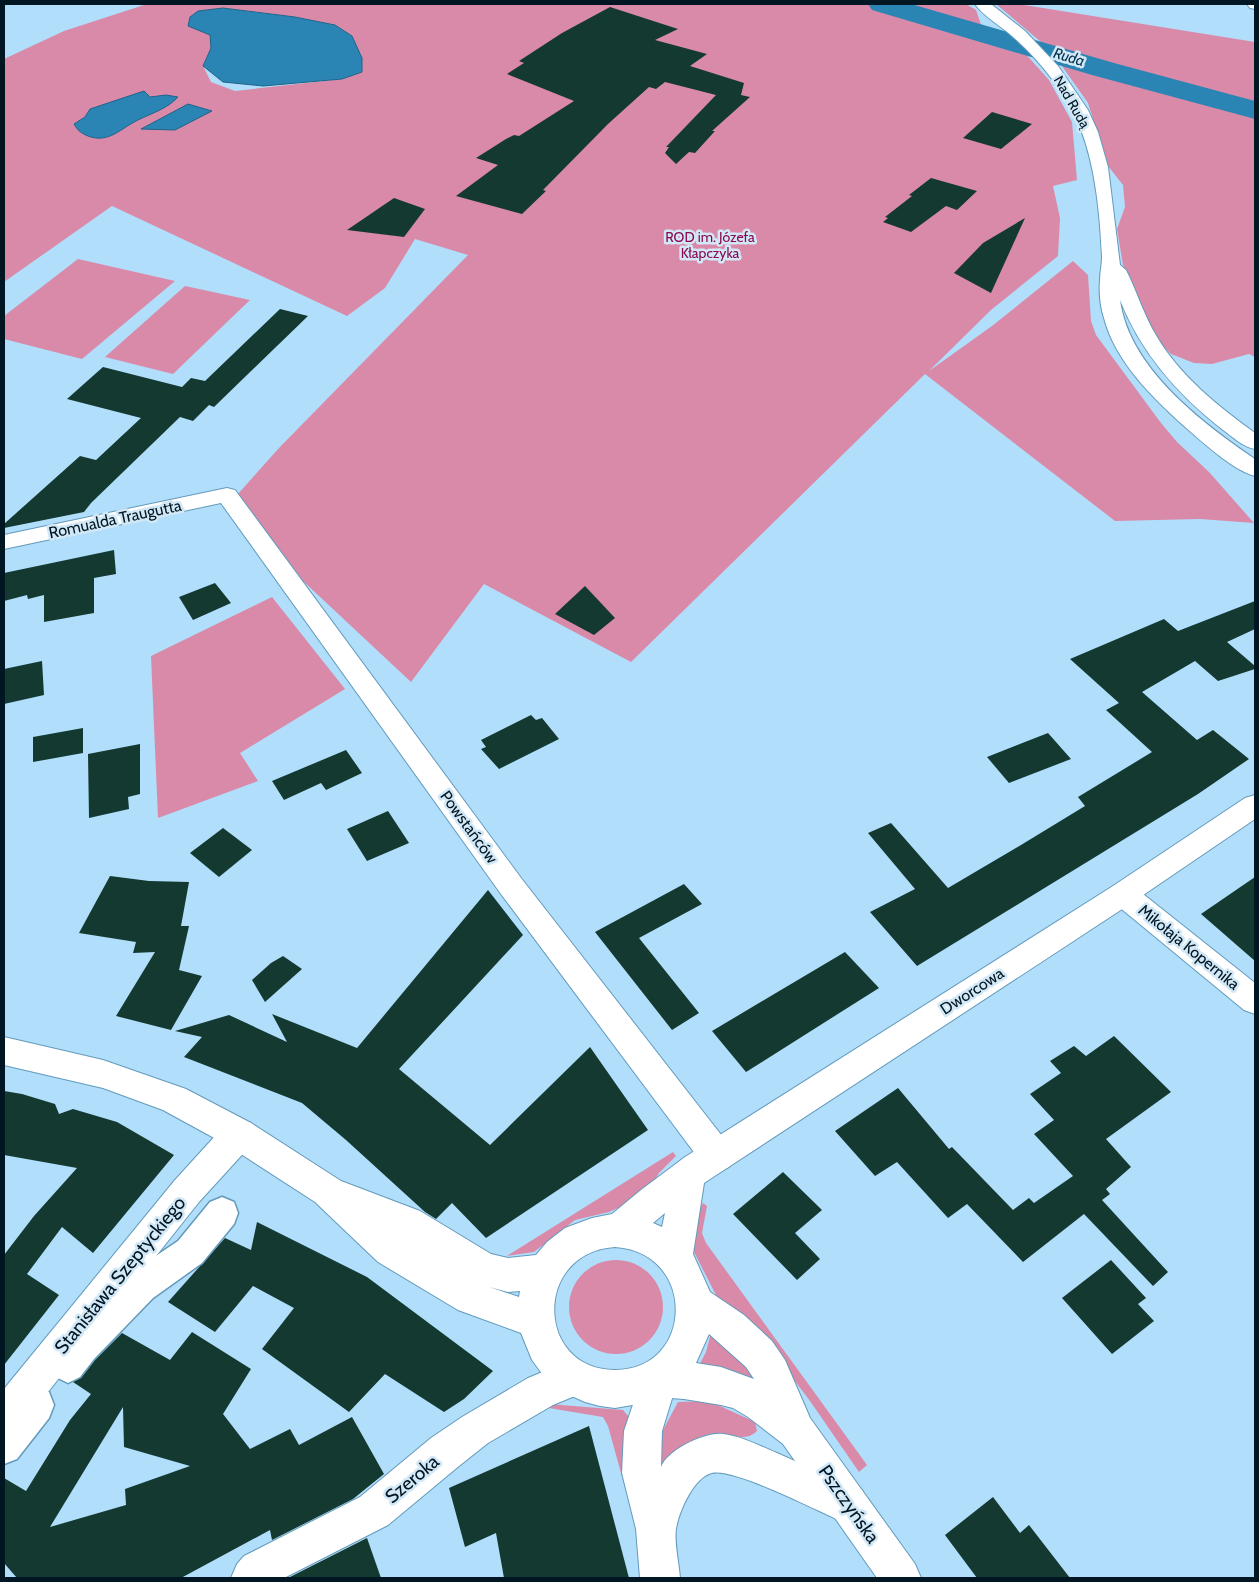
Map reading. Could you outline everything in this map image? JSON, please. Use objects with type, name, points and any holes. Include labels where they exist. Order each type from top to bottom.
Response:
[{"type":"street","name":"Nad Rudą","points":[[982,4],[1027,41],[1047,61],[1079,108],[1094,147],[1112,259],[1139,323],[1155,350],[1200,398],[1255,442]]},
{"type":"street","name":"Nad Rudą","points":[[1112,259],[1109,283],[1112,312],[1120,334],[1137,363],[1187,417],[1235,456],[1255,469]]},
{"type":"street","name":"Romualda Traugutta","points":[[4,542],[227,494]]},
{"type":"street","name":"Powstańców","points":[[227,494],[511,886],[717,1156]]},
{"type":"street","name":"Dworcowa","points":[[619,1231],[653,1201],[688,1175],[1123,894],[1255,805]]},
{"type":"street","name":"Mikołaja Kopernika","points":[[1123,894],[1255,1001]]},
{"type":"street","points":[[4,1051],[103,1074],[165,1096],[239,1134],[327,1191],[390,1250],[471,1298],[536,1320]]},
{"type":"street","name":"Stanisława Szeptyckiego","points":[[4,1418],[187,1192],[239,1134]]},
{"type":"street","points":[[675,1257],[688,1175]]},
{"type":"street","points":[[327,1191],[408,1223],[484,1270],[508,1275],[545,1272]]},
{"type":"street","points":[[4,1446],[88,1341],[141,1286],[190,1252],[222,1213]]},
{"type":"street","points":[[619,1231],[650,1238],[675,1257],[688,1278],[695,1303],[693,1324],[687,1344],[675,1362],[658,1379],[643,1385],[608,1388],[574,1378],[553,1359],[539,1334],[536,1320],[536,1303],[545,1272],[564,1250],[590,1235],[619,1231]]},
{"type":"street","name":"Pszczyńska","points":[[695,1303],[731,1328],[759,1354],[772,1373],[797,1430],[901,1578]]},
{"type":"street","name":"Szeroka","points":[[251,1578],[258,1570],[374,1511],[416,1478],[444,1452],[475,1430],[541,1391],[574,1378]]},
{"type":"street","points":[[658,1379],[643,1430],[641,1473],[656,1529],[660,1578]]},
{"type":"street","name":"Pszczyńska","points":[[658,1379],[686,1381],[733,1389],[756,1400],[797,1430]]},
{"type":"street","points":[[656,1529],[676,1477],[699,1458],[711,1454],[722,1453],[745,1459],[848,1504]]},
{"type":"green space","name":"ROD im. Józefa Kłapczyka","points":[[147,4],[966,4],[976,10],[986,39],[1023,51],[1049,80],[1072,122],[1077,180],[1053,186],[1060,218],[1058,256],[991,310],[929,371],[992,326],[1073,261],[1088,275],[1091,321],[1096,335],[1161,423],[1177,442],[1209,472],[1254,523],[1200,519],[1115,521],[925,374],[631,662],[484,584],[411,682],[303,581],[237,495],[279,448],[468,255],[415,239],[385,288],[347,316],[112,206],[4,282],[4,59],[64,31]],"holes":[[[223,8],[295,17],[335,25],[352,36],[342,79],[235,91],[211,82],[203,66],[211,48],[210,35]]]},
{"type":"green space","points":[[996,4],[1018,4],[1255,42],[1255,357],[1249,354],[1212,364],[1194,363],[1171,354],[1161,344],[1140,306],[1123,265],[1117,229],[1125,207],[1123,185],[1108,166],[1088,103],[1062,66],[1041,42]]},
{"type":"green space","points":[[78,259],[175,281],[82,359],[4,339],[4,316]]},
{"type":"green space","points":[[185,286],[250,300],[173,374],[105,357]]},
{"type":"green space","points":[[272,597],[345,689],[240,753],[258,781],[158,818],[151,656]]},
{"type":"green space","points":[[673,1152],[676,1156],[659,1173],[650,1188],[634,1201],[609,1212],[575,1220],[534,1252],[507,1256]]},
{"type":"green space","points":[[703,1203],[707,1206],[702,1233],[706,1243],[867,1465],[859,1472],[810,1401],[763,1339],[720,1303],[693,1250],[697,1212]]},
{"type":"green space","points":[[616,1260],[634,1264],[649,1274],[659,1289],[663,1307],[659,1325],[649,1340],[634,1350],[616,1354],[598,1350],[583,1340],[573,1325],[569,1307],[573,1289],[583,1274],[598,1264]]},
{"type":"green space","points":[[711,1333],[730,1344],[764,1387],[697,1369],[706,1352]]},
{"type":"green space","points":[[709,1401],[755,1422],[757,1431],[752,1435],[743,1437],[717,1433],[700,1437],[685,1446],[659,1470],[663,1430],[678,1402]]},
{"type":"green space","points":[[549,1404],[623,1410],[629,1417],[629,1491],[626,1491],[608,1426],[603,1417],[549,1408]]},
{"type":"water","points":[[223,8],[295,17],[335,25],[352,36],[362,58],[362,72],[342,79],[263,86],[223,82],[203,66],[211,48],[210,35],[188,26],[190,17],[198,11]]},
{"type":"water","points":[[144,91],[150,97],[166,95],[178,97],[164,108],[138,120],[109,137],[95,138],[88,136],[80,132],[74,124],[85,117],[90,109]]},
{"type":"water","points":[[188,104],[212,111],[175,130],[141,129]]},
{"type":"building","points":[[610,7],[678,29],[655,40],[707,54],[690,66],[744,83],[741,95],[750,97],[712,131],[715,131],[695,153],[689,152],[676,164],[665,153],[669,147],[666,147],[716,95],[665,82],[656,89],[649,87],[608,124],[522,214],[456,196],[498,165],[476,158],[506,139],[514,135],[519,136],[574,101],[507,74],[524,63],[519,61],[562,33]]},
{"type":"building","points":[[992,112],[1032,124],[1001,149],[963,138]]},
{"type":"building","points":[[931,178],[977,191],[957,210],[946,206],[911,232],[883,222],[888,218],[885,217],[912,196],[909,195]]},
{"type":"building","points":[[394,198],[425,209],[404,237],[347,230]]},
{"type":"building","points":[[1025,218],[991,293],[954,273],[983,243]]},
{"type":"building","points":[[280,309],[308,316],[214,407],[209,405],[193,421],[180,417],[84,512],[4,528],[4,524],[80,456],[96,460],[141,418],[67,399],[103,367],[182,387],[191,378],[205,381]]},
{"type":"building","points":[[114,550],[116,574],[94,578],[94,613],[44,622],[44,595],[28,599],[27,595],[4,601],[4,573]]},
{"type":"building","points":[[215,583],[231,603],[193,620],[179,597]]},
{"type":"building","points":[[585,586],[615,618],[594,635],[555,614]]},
{"type":"building","points":[[1255,601],[1255,629],[1227,642],[1255,666],[1255,669],[1218,681],[1195,661],[1142,692],[1197,740],[1213,730],[1249,759],[1198,794],[917,966],[870,912],[915,889],[868,833],[891,823],[948,888],[1021,845],[1085,806],[1078,797],[1152,752],[1106,710],[1119,703],[1070,659],[1164,619],[1178,631]]},
{"type":"building","points":[[42,661],[44,695],[4,704],[4,669]]},
{"type":"building","points":[[531,715],[536,720],[542,718],[559,739],[499,769],[481,749],[486,747],[481,740]]},
{"type":"building","points":[[83,728],[83,753],[33,762],[33,737]]},
{"type":"building","points":[[1048,733],[1071,759],[1009,783],[987,757]]},
{"type":"building","points":[[140,744],[140,794],[128,797],[129,809],[89,818],[88,754]]},
{"type":"building","points":[[346,750],[362,773],[326,790],[321,783],[284,800],[272,781]]},
{"type":"building","points":[[388,811],[409,843],[367,861],[347,829]]},
{"type":"building","points":[[223,828],[252,850],[219,877],[190,853]]},
{"type":"building","points":[[110,876],[149,881],[189,882],[181,926],[189,926],[179,970],[202,976],[171,1030],[116,1016],[155,952],[133,953],[136,942],[79,933]]},
{"type":"building","points":[[1255,877],[1255,961],[1201,914]]},
{"type":"building","points":[[684,884],[702,904],[639,938],[699,1013],[672,1030],[595,932]]},
{"type":"building","points":[[488,890],[523,935],[399,1069],[490,1145],[590,1047],[648,1130],[486,1238],[452,1203],[436,1219],[425,1212],[302,1103],[184,1057],[202,1037],[175,1031],[229,1015],[287,1042],[272,1014],[357,1048]]},
{"type":"building","points":[[845,952],[879,988],[746,1072],[712,1031]]},
{"type":"building","points":[[283,956],[302,969],[265,1002],[252,980],[271,963]]},
{"type":"building","points":[[1114,1036],[1171,1092],[1106,1139],[1131,1167],[1106,1189],[1110,1194],[1102,1200],[1168,1272],[1153,1286],[1084,1214],[1023,1262],[967,1204],[948,1218],[897,1162],[875,1176],[835,1131],[898,1088],[949,1149],[952,1147],[1013,1210],[1029,1198],[1034,1203],[1073,1176],[1034,1134],[1054,1120],[1030,1094],[1061,1073],[1050,1061],[1074,1046],[1086,1056]]},
{"type":"building","points":[[4,1091],[22,1094],[55,1104],[59,1114],[73,1109],[117,1122],[174,1155],[93,1253],[62,1227],[27,1274],[59,1295],[4,1365],[4,1255],[34,1216],[77,1168],[4,1155]]},
{"type":"building","points":[[783,1172],[822,1210],[795,1233],[820,1259],[797,1280],[733,1214]]},
{"type":"building","points":[[257,1222],[367,1277],[493,1371],[464,1399],[444,1412],[385,1374],[349,1412],[262,1349],[294,1308],[253,1286],[215,1332],[168,1302],[225,1238],[251,1250]]},
{"type":"building","points":[[1111,1260],[1146,1298],[1138,1304],[1154,1321],[1112,1354],[1062,1298]]},
{"type":"building","points":[[192,1332],[251,1369],[223,1414],[250,1449],[290,1429],[299,1445],[352,1417],[384,1474],[353,1499],[272,1540],[270,1530],[181,1578],[17,1578],[4,1563],[4,1478],[26,1491],[70,1420],[91,1394],[73,1382],[81,1378],[95,1360],[122,1333],[170,1360]],"holes":[[[123,1407],[124,1447],[190,1466],[125,1489],[126,1505],[50,1527]]]},
{"type":"building","points":[[589,1426],[629,1578],[504,1578],[496,1533],[465,1547],[449,1488]]},
{"type":"building","points":[[993,1497],[1020,1533],[1029,1525],[1070,1578],[977,1578],[945,1535]]},
{"type":"building","points":[[367,1538],[381,1578],[288,1578]]},
{"type":"waterway","name":"Ruda","points":[[882,4],[1103,69],[1255,110]]}]
